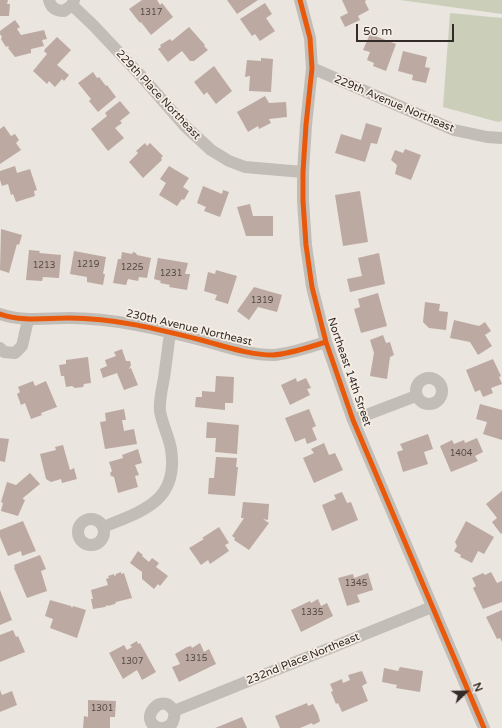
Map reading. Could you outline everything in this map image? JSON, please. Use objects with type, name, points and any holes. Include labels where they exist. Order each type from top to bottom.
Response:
[{"type":"street","name":"229th Place Northeast","points":[[49,0],[50,5],[59,11],[69,9],[73,2],[185,126],[211,150],[229,161],[245,168],[303,172]]},
{"type":"street","name":"Northeast 14th Street","points":[[300,0],[310,38],[312,68],[303,172],[303,201],[306,244],[312,287],[326,342],[354,420],[484,728]]},
{"type":"street","name":"229th Avenue Northeast","points":[[312,68],[454,130],[487,137],[502,138]]},
{"type":"street","name":"230th Avenue Northeast","points":[[0,314],[28,320],[70,318],[121,322],[170,332],[250,353],[273,355],[326,342]]},
{"type":"street","points":[[0,348],[4,352],[15,353],[22,346],[28,320]]},
{"type":"street","points":[[103,527],[128,517],[153,503],[163,495],[170,481],[172,466],[170,448],[160,412],[160,399],[170,332]]},
{"type":"street","points":[[354,420],[416,396]]},
{"type":"street","name":"232nd Place Northeast","points":[[174,711],[432,607]]},
{"type":"street","points":[[160,728],[153,725],[151,721],[151,711],[153,707],[158,704],[167,705],[174,711],[174,721],[171,725],[164,728]]},
{"type":"green space","points":[[400,0],[502,0],[502,14]]},
{"type":"green space","points":[[450,13],[502,18],[502,121],[498,122],[443,107]]},
{"type":"building","points":[[0,0],[8,0],[7,4],[10,4],[9,16],[0,16]]},
{"type":"building","points":[[142,0],[157,0],[160,5],[162,3],[173,17],[151,35],[129,9]]},
{"type":"building","points":[[227,0],[258,0],[237,14]]},
{"type":"building","points":[[342,0],[366,0],[365,2],[369,10],[358,16],[360,20],[345,27],[340,17],[348,13]]},
{"type":"building","points":[[265,3],[272,14],[266,18],[275,31],[260,41],[255,34],[252,36],[240,19]]},
{"type":"building","points":[[15,20],[20,27],[17,29],[21,35],[44,30],[47,39],[42,40],[44,46],[31,49],[31,53],[15,57],[8,48],[9,47],[6,47],[1,39],[2,37],[0,31]]},
{"type":"building","points":[[189,27],[208,50],[194,61],[190,61],[182,51],[168,62],[158,49],[161,47],[160,45],[170,39],[172,41]]},
{"type":"building","points":[[370,34],[396,44],[386,71],[373,66],[374,63],[367,60],[370,52],[363,50]]},
{"type":"building","points":[[57,37],[71,50],[57,65],[69,75],[64,81],[62,79],[55,87],[49,81],[47,84],[33,71],[47,54],[44,51],[45,49]]},
{"type":"building","points":[[403,51],[427,57],[425,67],[430,68],[426,83],[412,80],[413,75],[398,71]]},
{"type":"building","points":[[261,58],[273,59],[271,92],[249,91],[250,76],[245,77],[247,60],[261,61]]},
{"type":"building","points":[[214,66],[232,91],[216,104],[207,92],[204,95],[194,82]]},
{"type":"building","points":[[93,72],[97,78],[99,77],[106,86],[107,85],[116,97],[98,112],[89,101],[91,99],[78,83]]},
{"type":"building","points":[[265,96],[269,103],[286,102],[287,117],[269,119],[271,123],[259,129],[258,126],[248,132],[237,112]]},
{"type":"building","points":[[120,101],[130,113],[120,121],[122,123],[115,128],[124,138],[108,151],[91,129],[107,116],[105,113]]},
{"type":"building","points":[[366,123],[382,128],[377,144],[371,143],[365,162],[335,153],[341,134],[361,140]]},
{"type":"building","points":[[4,126],[11,136],[15,134],[19,140],[16,143],[21,150],[0,164],[0,129]]},
{"type":"building","points":[[145,143],[147,146],[150,143],[163,156],[161,158],[162,160],[143,178],[129,162],[138,153],[136,151]]},
{"type":"building","points":[[405,149],[421,155],[411,180],[395,174],[397,165],[391,160],[395,150],[403,153]]},
{"type":"building","points":[[15,166],[17,173],[30,169],[37,190],[34,191],[35,196],[16,202],[13,194],[11,195],[8,184],[2,186],[0,171]]},
{"type":"building","points":[[169,166],[189,178],[183,187],[189,191],[184,200],[182,199],[177,206],[159,195],[166,183],[160,179]]},
{"type":"building","points":[[203,186],[222,194],[223,190],[229,192],[220,217],[204,211],[206,207],[197,203]]},
{"type":"building","points":[[360,191],[368,242],[343,246],[335,195]]},
{"type":"building","points":[[250,204],[253,216],[273,216],[273,236],[246,236],[237,207]]},
{"type":"building","points":[[1,229],[22,235],[19,245],[17,244],[9,273],[0,270]]},
{"type":"building","points":[[29,250],[40,251],[39,253],[61,255],[59,278],[43,277],[42,281],[26,280]]},
{"type":"building","points":[[74,251],[106,257],[103,285],[87,282],[87,277],[70,274]]},
{"type":"building","points":[[122,252],[132,254],[133,252],[137,255],[151,258],[147,278],[139,277],[138,281],[128,279],[126,285],[113,283],[118,259],[121,259]]},
{"type":"building","points":[[379,253],[385,284],[350,292],[347,279],[362,276],[358,258]]},
{"type":"building","points":[[158,258],[188,263],[185,274],[190,274],[187,290],[169,287],[170,285],[160,283],[161,281],[154,279]]},
{"type":"building","points":[[216,270],[237,276],[228,304],[215,300],[217,295],[204,291],[208,272],[215,274]]},
{"type":"building","points":[[254,287],[282,295],[277,312],[258,307],[249,320],[237,311]]},
{"type":"building","points":[[378,293],[387,326],[361,333],[354,309],[360,307],[358,299]]},
{"type":"building","points":[[425,302],[440,304],[439,311],[448,312],[446,330],[429,328],[423,322]]},
{"type":"building","points":[[454,320],[479,326],[485,322],[491,331],[485,335],[492,346],[478,355],[470,342],[450,338]]},
{"type":"building","points":[[383,335],[386,343],[390,342],[394,355],[390,357],[387,379],[370,376],[374,353],[370,340]]},
{"type":"building","points":[[122,349],[126,361],[130,361],[131,365],[129,369],[131,368],[138,385],[124,390],[117,373],[103,378],[100,369],[107,366],[105,360],[116,356],[114,352]]},
{"type":"building","points":[[88,357],[91,383],[84,384],[83,387],[66,387],[64,376],[61,376],[59,365],[66,364],[66,360]]},
{"type":"building","points":[[493,359],[501,376],[499,377],[502,384],[491,388],[493,393],[483,397],[480,390],[475,392],[466,370]]},
{"type":"building","points":[[216,376],[234,377],[233,403],[225,403],[225,410],[195,407],[196,397],[202,397],[202,391],[215,392]]},
{"type":"building","points":[[296,378],[297,382],[306,378],[311,388],[307,389],[310,395],[290,405],[281,385]]},
{"type":"building","points":[[33,381],[35,386],[46,381],[57,407],[41,413],[42,415],[31,419],[25,403],[21,405],[17,394],[20,392],[18,387]]},
{"type":"building","points":[[480,404],[502,410],[502,440],[483,434],[487,422],[476,419]]},
{"type":"building","points":[[124,409],[126,420],[122,420],[124,431],[134,429],[137,444],[105,449],[100,422],[106,421],[105,413]]},
{"type":"building","points":[[309,409],[316,426],[312,428],[317,440],[307,444],[305,438],[295,442],[285,418]]},
{"type":"building","points":[[207,422],[239,425],[237,454],[215,452],[216,438],[206,438]]},
{"type":"building","points":[[428,434],[433,449],[424,452],[428,464],[403,472],[397,452],[403,450],[400,444]]},
{"type":"building","points":[[0,438],[9,439],[5,462],[0,461]]},
{"type":"building","points":[[477,438],[483,452],[475,456],[478,461],[451,472],[440,446],[452,440],[454,444],[464,440],[465,443]]},
{"type":"building","points":[[324,443],[329,455],[335,453],[343,470],[314,483],[303,458],[314,453],[311,449]]},
{"type":"building","points":[[63,445],[70,470],[74,468],[77,479],[62,483],[61,479],[51,482],[46,479],[40,454],[56,450],[55,447]]},
{"type":"building","points":[[138,449],[142,463],[135,465],[139,475],[135,476],[138,487],[118,493],[114,477],[111,476],[110,473],[112,471],[109,462],[123,458],[122,455]]},
{"type":"building","points":[[216,457],[237,458],[236,467],[238,467],[235,496],[208,494],[209,478],[214,478]]},
{"type":"building","points":[[30,473],[40,484],[23,498],[25,500],[18,516],[1,511],[3,503],[1,502],[7,482],[16,485]]},
{"type":"building","points":[[502,491],[501,534],[492,522],[497,518],[486,504]]},
{"type":"building","points":[[342,492],[347,503],[351,502],[358,520],[332,531],[322,505],[336,499],[334,495]]},
{"type":"building","points":[[243,502],[269,504],[268,520],[263,519],[269,523],[249,550],[234,540],[235,538],[232,536],[244,518],[241,518]]},
{"type":"building","points":[[23,521],[36,551],[22,556],[21,551],[8,556],[0,537],[0,530]]},
{"type":"building","points":[[466,521],[494,537],[484,554],[478,551],[472,563],[460,557],[461,555],[454,551],[457,546],[455,542]]},
{"type":"building","points":[[219,527],[229,543],[225,545],[229,551],[210,564],[208,560],[201,565],[189,548],[204,539],[202,538]]},
{"type":"building","points":[[138,551],[149,562],[152,558],[159,563],[156,567],[168,576],[160,586],[158,584],[154,589],[142,579],[142,572],[130,563]]},
{"type":"building","points":[[40,555],[46,569],[41,571],[47,591],[27,598],[14,565]]},
{"type":"building","points":[[121,572],[121,574],[124,573],[132,598],[116,602],[115,604],[108,606],[107,605],[105,607],[93,609],[91,590],[108,585],[106,579],[109,578],[108,576],[114,574],[114,576]]},
{"type":"building","points":[[491,572],[497,583],[502,581],[502,602],[483,609],[473,588],[476,586],[472,578],[483,573],[485,575]]},
{"type":"building","points":[[368,573],[373,590],[357,595],[360,602],[347,606],[338,578],[353,574],[354,578]]},
{"type":"building","points":[[0,590],[12,620],[0,625]]},
{"type":"building","points":[[318,599],[321,606],[327,603],[333,616],[301,632],[291,610]]},
{"type":"building","points":[[50,600],[71,606],[72,608],[73,606],[86,610],[77,638],[50,628],[53,619],[45,616]]},
{"type":"building","points":[[502,610],[502,642],[500,638],[497,639],[486,617]]},
{"type":"building","points":[[13,630],[16,637],[18,636],[25,652],[0,662],[0,635]]},
{"type":"building","points":[[137,641],[138,644],[140,643],[156,672],[142,680],[137,670],[123,679],[109,653],[124,645],[127,650],[132,647],[130,645]]},
{"type":"building","points":[[200,643],[204,652],[209,649],[216,664],[179,682],[172,667],[180,664],[175,654],[187,647],[191,646],[192,648]]},
{"type":"building","points":[[400,667],[423,671],[420,692],[396,688],[397,685],[382,682],[384,668],[398,671]]},
{"type":"building","points":[[362,671],[367,683],[362,686],[368,701],[342,712],[338,703],[336,704],[331,692],[333,691],[330,684],[342,679],[343,683],[350,680],[348,675]]},
{"type":"building","points":[[0,690],[2,695],[12,691],[17,705],[0,712]]},
{"type":"building","points":[[88,700],[116,701],[115,717],[110,717],[110,728],[83,728],[84,716],[88,717]]},
{"type":"building","points":[[307,703],[308,706],[313,704],[318,714],[319,722],[300,728],[280,728],[275,716]]},
{"type":"building","points":[[242,717],[247,728],[215,728],[225,724]]},
{"type":"cycle path","points":[[300,0],[310,38],[312,68],[303,172],[306,245],[312,287],[326,342],[353,420],[484,728]]},
{"type":"cycle path","points":[[0,314],[25,319],[86,318],[119,322],[169,332],[246,352],[264,355],[286,353],[326,342]]}]
